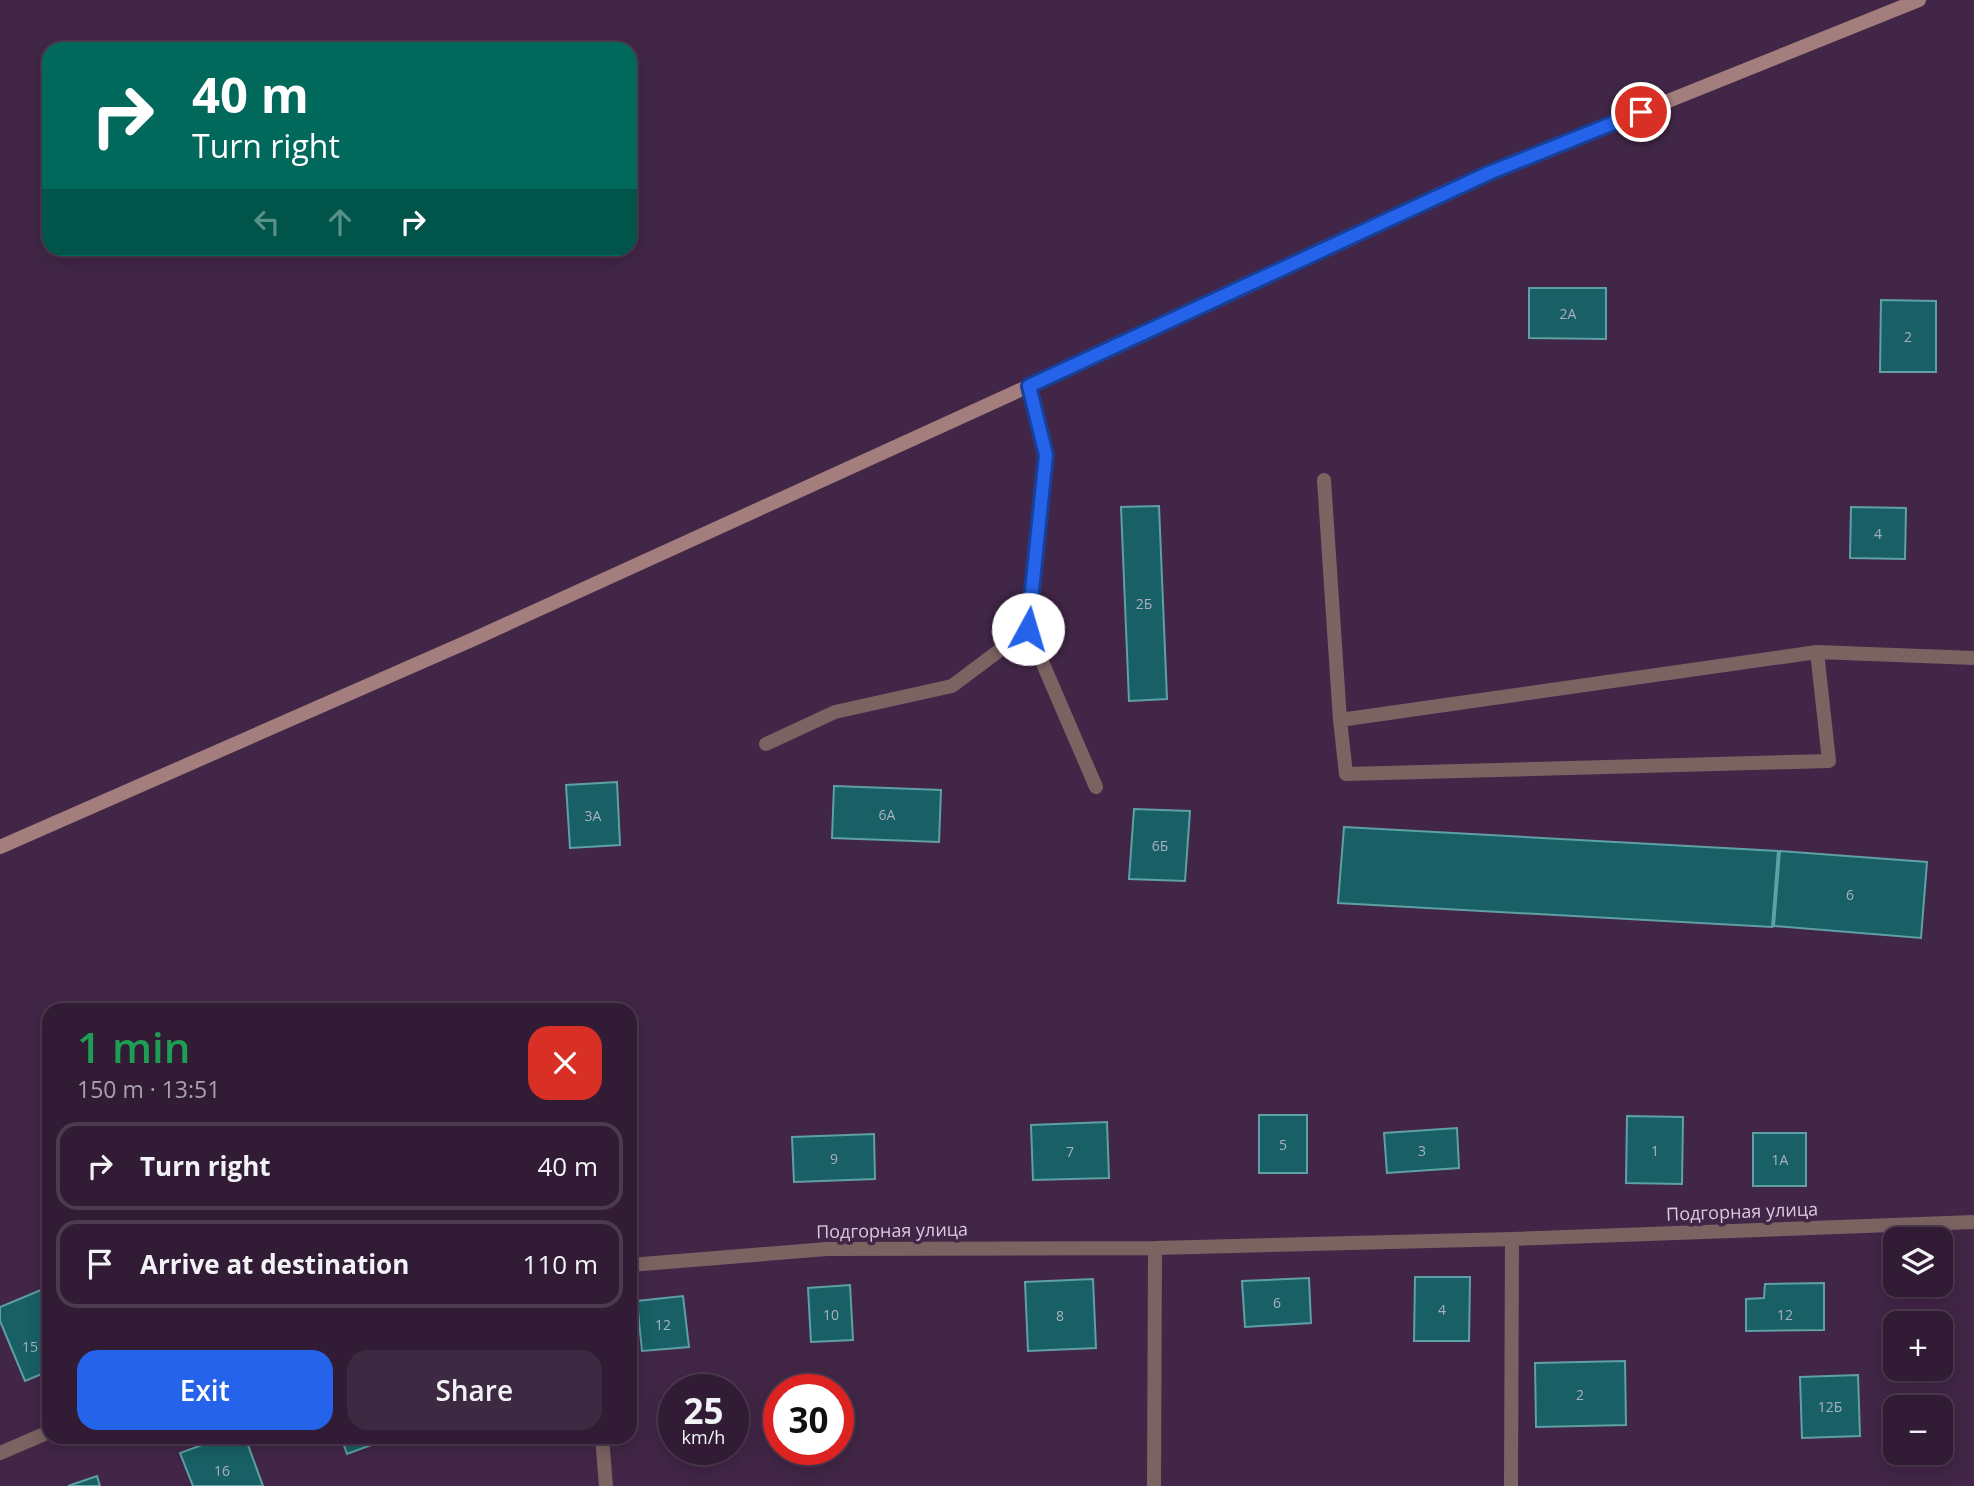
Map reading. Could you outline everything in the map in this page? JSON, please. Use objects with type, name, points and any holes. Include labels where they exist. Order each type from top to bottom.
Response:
[{"type":"street","points":[[0,847],[489,633],[1489,173],[1919,0]]},
{"type":"street","points":[[1029,386],[1046,455],[1028,629],[1096,787]]},
{"type":"street","points":[[1324,480],[1346,774],[1829,761],[1817,652]]},
{"type":"street","points":[[766,744],[835,712],[952,685],[1028,629]]},
{"type":"street","points":[[1340,720],[1817,652],[1974,658]]},
{"type":"street","name":"Подгорная улица","points":[[637,1264],[827,1249],[1154,1248],[1512,1239],[1974,1222]]},
{"type":"street","points":[[1511,1486],[1512,1239]]},
{"type":"street","points":[[1154,1248],[1154,1486]]},
{"type":"street","points":[[0,1453],[42,1435]]},
{"type":"street","points":[[603,1444],[606,1486]]},
{"type":"building","points":[[1529,288],[1606,288],[1606,339],[1529,338]]},
{"type":"building","points":[[1881,300],[1936,301],[1936,372],[1880,372]]},
{"type":"building","points":[[1159,506],[1167,699],[1129,701],[1121,507]]},
{"type":"building","points":[[1851,507],[1906,508],[1905,559],[1850,558]]},
{"type":"building","points":[[617,782],[620,845],[570,848],[566,785]]},
{"type":"building","points":[[834,786],[941,790],[939,842],[832,838]]},
{"type":"building","points":[[1134,809],[1190,811],[1185,881],[1129,879]]},
{"type":"building","points":[[1344,827],[1778,851],[1772,927],[1338,903]]},
{"type":"building","points":[[1780,851],[1927,862],[1921,938],[1774,926]]},
{"type":"building","points":[[1259,1115],[1307,1115],[1307,1173],[1259,1173]]},
{"type":"building","points":[[1627,1116],[1683,1117],[1682,1184],[1626,1183]]},
{"type":"building","points":[[1107,1122],[1109,1178],[1033,1180],[1031,1125]]},
{"type":"building","points":[[1457,1128],[1459,1168],[1387,1173],[1384,1133]]},
{"type":"building","points":[[1753,1133],[1806,1133],[1806,1186],[1753,1186]]},
{"type":"building","points":[[874,1134],[875,1179],[794,1182],[792,1137]]},
{"type":"building","points":[[1415,1277],[1470,1277],[1469,1341],[1414,1341]]},
{"type":"building","points":[[1309,1278],[1311,1323],[1245,1327],[1242,1281]]},
{"type":"building","points":[[1093,1279],[1096,1348],[1028,1351],[1025,1282]]},
{"type":"building","points":[[1824,1283],[1824,1330],[1746,1331],[1746,1299],[1764,1298],[1765,1284]]},
{"type":"building","points":[[850,1285],[853,1340],[811,1342],[808,1288]]},
{"type":"building","points":[[42,1290],[42,1374],[25,1381],[0,1321],[0,1307]]},
{"type":"building","points":[[683,1296],[689,1347],[642,1351],[637,1301]]},
{"type":"building","points":[[1625,1361],[1626,1425],[1536,1427],[1535,1363]]},
{"type":"building","points":[[1858,1375],[1860,1436],[1802,1438],[1800,1377]]},
{"type":"building","points":[[205,1444],[248,1444],[263,1486],[193,1486],[180,1453]]},
{"type":"building","points":[[343,1444],[374,1444],[347,1454]]},
{"type":"building","points":[[97,1476],[100,1486],[68,1486]]},
{"type":"route","points":[[1028,629],[1046,455],[1029,386],[1489,173],[1641,112]]}]
